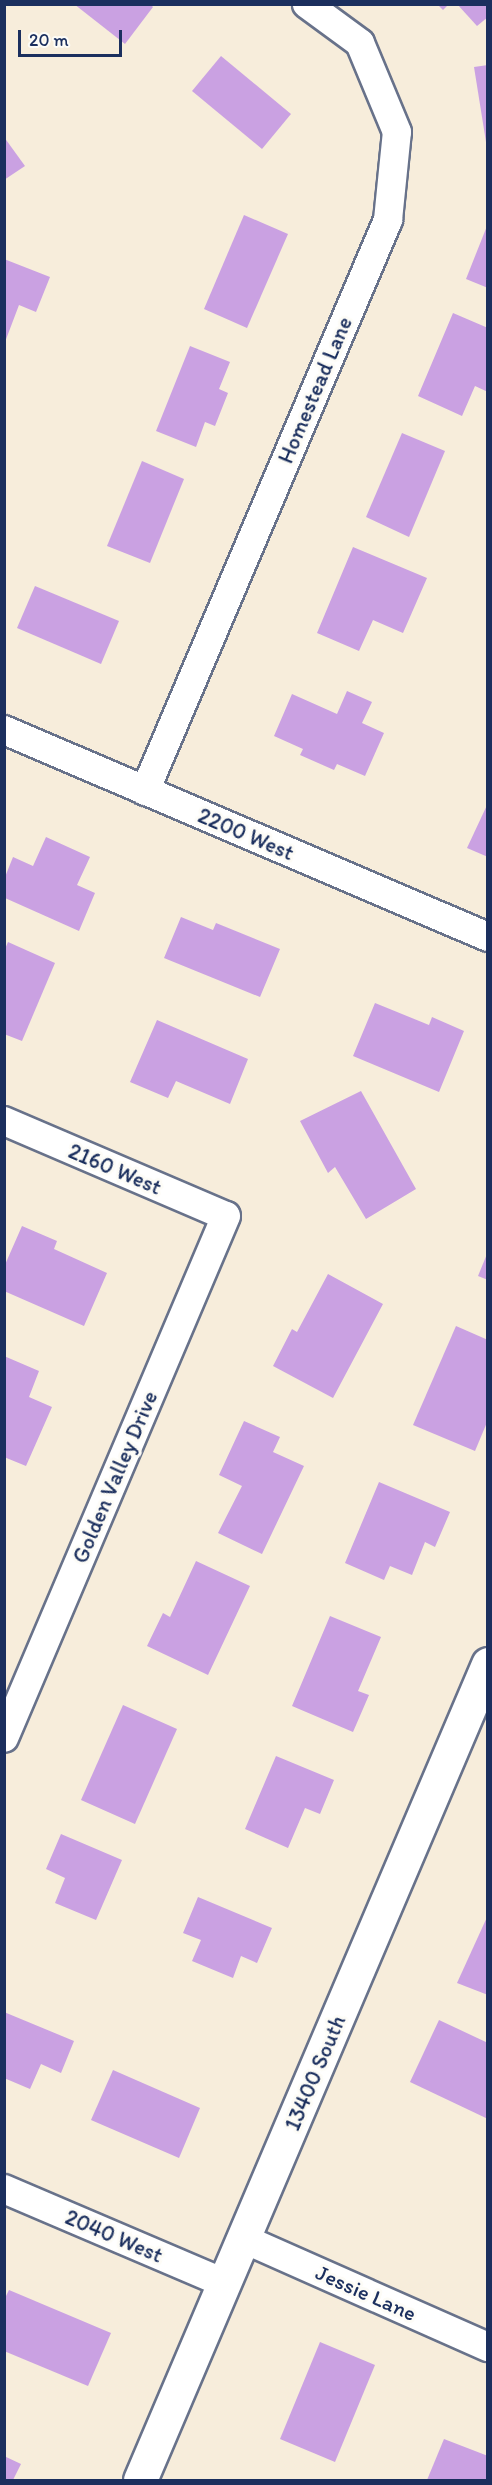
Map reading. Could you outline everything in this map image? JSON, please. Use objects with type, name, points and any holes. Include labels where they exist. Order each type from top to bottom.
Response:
[{"type":"street","name":"Homestead Lane","points":[[145,791],[388,220],[398,132],[360,43],[307,4]]},
{"type":"street","name":"2200 West","points":[[4,730],[488,937]]},
{"type":"street","name":"2160 West","points":[[4,1122],[226,1216]]},
{"type":"street","name":"Golden Valley Drive","points":[[4,1738],[226,1216]]},
{"type":"street","name":"13400 South","points":[[140,2481],[488,1664]]},
{"type":"street","name":"2040 West","points":[[4,2189],[224,2283]]},
{"type":"street","name":"Jessie Lane","points":[[244,2239],[488,2347]]},
{"type":"building","points":[[74,4],[150,4],[153,7],[125,44]]},
{"type":"building","points":[[437,4],[449,4],[443,10]]},
{"type":"building","points":[[457,4],[488,4],[488,17],[477,26]]},
{"type":"building","points":[[221,56],[291,114],[262,149],[192,91]]},
{"type":"building","points":[[488,65],[488,142],[486,142],[474,67]]},
{"type":"building","points":[[4,137],[25,166],[4,180]]},
{"type":"building","points":[[244,215],[288,234],[247,328],[204,309]]},
{"type":"building","points":[[488,226],[488,288],[466,279]]},
{"type":"building","points":[[4,259],[50,277],[36,312],[19,305],[5,342]]},
{"type":"building","points":[[453,313],[488,328],[488,392],[475,386],[462,416],[418,396]]},
{"type":"building","points":[[190,346],[230,362],[219,389],[228,393],[215,426],[205,422],[196,447],[156,431]]},
{"type":"building","points":[[402,433],[445,451],[409,537],[366,517]]},
{"type":"building","points":[[142,461],[184,479],[150,563],[107,546]]},
{"type":"building","points":[[353,547],[427,578],[403,633],[373,620],[359,651],[317,633]]},
{"type":"building","points":[[35,586],[119,621],[101,664],[17,628]]},
{"type":"building","points":[[347,691],[372,702],[362,723],[384,733],[365,776],[337,764],[334,770],[300,755],[303,749],[274,736],[292,694],[337,714]]},
{"type":"building","points":[[488,803],[488,857],[467,848]]},
{"type":"building","points":[[46,837],[90,857],[77,885],[95,893],[79,931],[5,898],[5,877],[13,857],[33,866]]},
{"type":"building","points":[[181,917],[213,930],[216,923],[280,949],[260,997],[164,958]]},
{"type":"building","points":[[8,942],[55,963],[22,1041],[4,1034],[4,951]]},
{"type":"building","points":[[375,1003],[429,1025],[432,1017],[464,1031],[439,1092],[353,1056]]},
{"type":"building","points":[[157,1020],[248,1059],[230,1104],[176,1081],[168,1098],[130,1082]]},
{"type":"building","points":[[361,1091],[416,1189],[366,1219],[335,1167],[328,1173],[300,1121]]},
{"type":"building","points":[[22,1226],[57,1241],[54,1249],[107,1273],[84,1326],[4,1291],[4,1267]]},
{"type":"building","points":[[488,1254],[488,1280],[478,1276]]},
{"type":"building","points":[[328,1274],[383,1304],[333,1398],[273,1366],[292,1329],[297,1332]]},
{"type":"building","points":[[456,1326],[488,1340],[488,1420],[475,1451],[413,1425]]},
{"type":"building","points":[[4,1356],[39,1371],[29,1397],[52,1407],[26,1466],[4,1457]]},
{"type":"building","points":[[244,1421],[280,1437],[273,1452],[304,1466],[262,1554],[218,1533],[242,1486],[219,1475]]},
{"type":"building","points":[[379,1482],[450,1512],[435,1547],[425,1542],[412,1575],[390,1566],[384,1580],[345,1563]]},
{"type":"building","points":[[196,1561],[250,1586],[208,1675],[147,1646],[163,1613],[170,1617]]},
{"type":"building","points":[[330,1616],[381,1637],[358,1691],[369,1695],[353,1732],[292,1706]]},
{"type":"building","points":[[123,1705],[177,1729],[135,1824],[81,1800]]},
{"type":"building","points":[[276,1756],[334,1780],[320,1814],[305,1808],[288,1848],[245,1829]]},
{"type":"building","points":[[61,1834],[122,1860],[96,1920],[55,1903],[65,1878],[46,1869]]},
{"type":"building","points":[[198,1897],[272,1928],[257,1963],[241,1956],[233,1978],[192,1961],[201,1940],[183,1933]]},
{"type":"building","points":[[488,1915],[488,1995],[457,1983]]},
{"type":"building","points":[[4,2012],[74,2041],[61,2073],[41,2064],[30,2089],[4,2078]]},
{"type":"building","points":[[439,2020],[488,2043],[488,2119],[410,2082]]},
{"type":"building","points":[[113,2070],[200,2108],[179,2158],[91,2120]]},
{"type":"building","points":[[9,2290],[111,2333],[88,2386],[4,2351],[4,2300]]},
{"type":"building","points":[[320,2342],[375,2365],[335,2462],[280,2439]]},
{"type":"building","points":[[444,2439],[488,2456],[488,2480],[427,2480]]},
{"type":"building","points":[[4,2456],[21,2464],[13,2480],[4,2480]]}]
